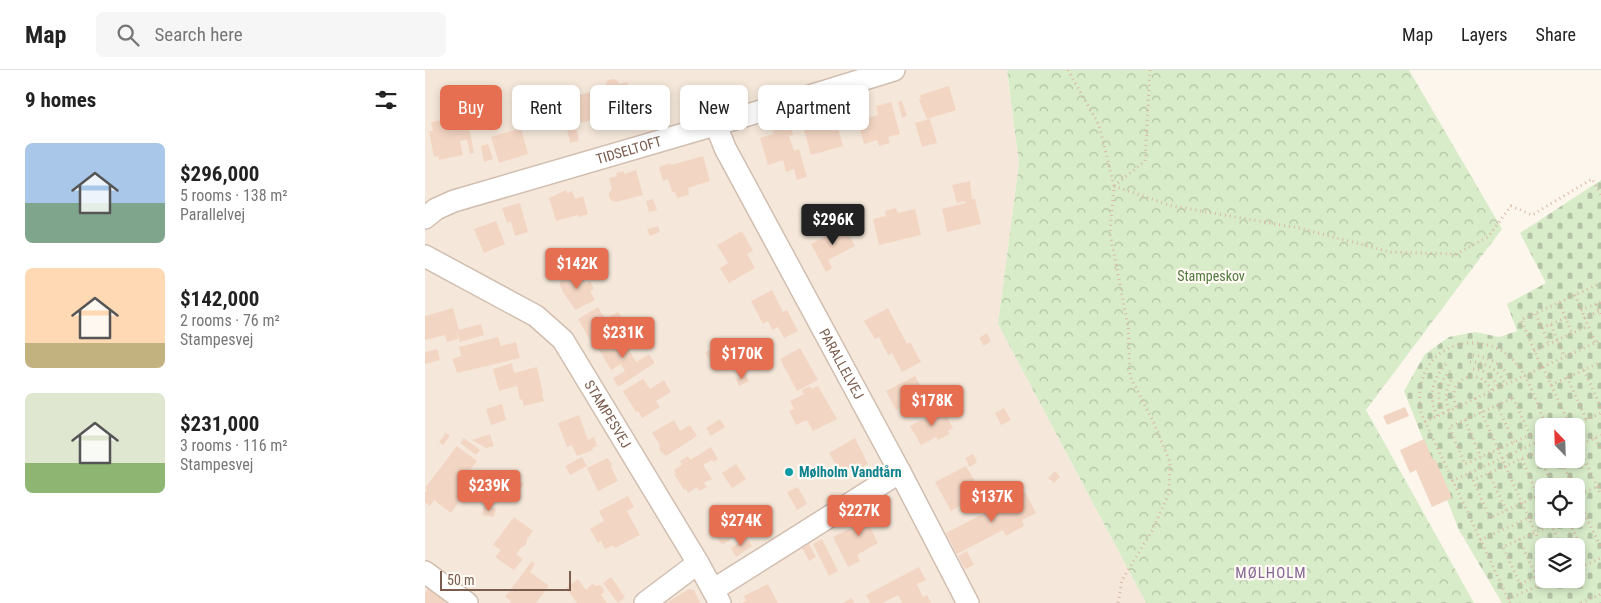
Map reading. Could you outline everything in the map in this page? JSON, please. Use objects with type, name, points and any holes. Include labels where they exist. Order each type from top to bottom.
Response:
[{"type":"street","name":"TIDSELTOFT","points":[[748,115],[894,70]]},
{"type":"street","name":"TIDSELTOFT","points":[[425,218],[436,209],[454,201],[699,130]]},
{"type":"street","name":"PARALLELVEJ","points":[[718,130],[725,148],[900,472],[968,603]]},
{"type":"street","name":"STAMPESVEJ","points":[[425,256],[536,316],[563,340],[717,597]]},
{"type":"street","points":[[717,597],[900,472]]},
{"type":"street","points":[[645,603],[698,563]]},
{"type":"street","points":[[425,572],[467,603]]},
{"type":"path","points":[[1068,70],[1099,125],[1114,186],[1110,233],[1128,326],[1130,376],[1154,424],[1170,462],[1169,493],[1152,532],[1122,580],[1118,603]]},
{"type":"path","points":[[1114,186],[1145,161],[1150,70]]},
{"type":"path","points":[[1114,186],[1172,206],[1299,228],[1390,252],[1456,254],[1488,237],[1511,206],[1532,215],[1591,179],[1601,196]]},
{"type":"path","points":[[1567,418],[1521,320],[1601,283]]},
{"type":"path","points":[[1575,296],[1595,342]]},
{"type":"path","points":[[1581,310],[1601,302]]},
{"type":"path","points":[[1559,303],[1572,333]]},
{"type":"path","points":[[1584,318],[1600,313],[1596,304]]},
{"type":"path","points":[[1536,314],[1549,344]]},
{"type":"path","points":[[1543,328],[1566,318]]},
{"type":"path","points":[[1551,325],[1564,357]]},
{"type":"path","points":[[1534,351],[1588,326]]},
{"type":"path","points":[[1425,422],[1601,340]]},
{"type":"path","points":[[1535,588],[1509,601],[1425,422],[1419,402],[1421,383],[1424,374],[1435,358],[1450,347],[1469,343],[1488,344],[1512,359],[1524,376],[1542,418]]},
{"type":"path","points":[[1468,355],[1480,355],[1495,362],[1506,372],[1511,382]]},
{"type":"path","points":[[1470,362],[1482,363],[1490,367],[1499,374],[1505,384]]},
{"type":"path","points":[[1551,385],[1601,362]]},
{"type":"path","points":[[1437,416],[1432,400],[1433,386],[1437,374],[1446,364]]},
{"type":"path","points":[[1473,369],[1480,370],[1491,376],[1498,387]]},
{"type":"path","points":[[1443,413],[1439,404],[1439,390],[1443,379],[1450,370]]},
{"type":"path","points":[[1584,370],[1601,408]]},
{"type":"path","points":[[1449,410],[1446,395],[1453,377]]},
{"type":"path","points":[[1456,407],[1453,398],[1454,390],[1460,381],[1465,378],[1481,378],[1489,384],[1492,390]]},
{"type":"path","points":[[1567,378],[1586,419],[1601,413]]},
{"type":"path","points":[[1475,398],[1538,538]]},
{"type":"path","points":[[1513,398],[1530,435],[1465,464],[1449,427],[1481,412],[1513,398]]},
{"type":"path","points":[[1497,405],[1514,442]]},
{"type":"path","points":[[1465,420],[1481,457]]},
{"type":"path","points":[[1585,443],[1601,435]]},
{"type":"path","points":[[1595,438],[1601,451]]},
{"type":"path","points":[[1452,480],[1535,443]]},
{"type":"path","points":[[1535,497],[1490,518],[1473,480],[1537,452],[1549,478]]},
{"type":"path","points":[[1522,459],[1535,489]]},
{"type":"path","points":[[1585,459],[1599,486],[1601,495]]},
{"type":"path","points":[[1489,473],[1506,510]]},
{"type":"path","points":[[1585,491],[1599,486]]},
{"type":"path","points":[[1585,514],[1601,548]]},
{"type":"path","points":[[1480,540],[1535,515]]},
{"type":"path","points":[[1535,576],[1519,584],[1503,546],[1543,528]]},
{"type":"path","points":[[1519,539],[1535,574]]},
{"type":"path","points":[[1585,565],[1601,558]]},
{"type":"path","points":[[1581,603],[1601,594]]},
{"type":"shaded area","points":[[425,70],[1007,70],[1019,163],[998,324],[1146,603],[425,603]]},
{"type":"green space","name":"Stampeskov","points":[[1007,70],[1409,70],[1502,229],[1366,410],[1474,603],[1146,603],[998,324],[1019,163]]},
{"type":"green space","points":[[1601,180],[1601,603],[1502,603],[1459,530],[1404,391],[1425,354],[1449,337],[1475,332],[1499,337],[1517,331],[1507,304],[1546,283],[1520,233]]},
{"type":"building","points":[[614,79],[619,84],[627,82],[628,85],[606,85],[608,80]]},
{"type":"building","points":[[949,86],[956,110],[927,119],[919,100],[921,99],[920,95]]},
{"type":"building","points":[[590,92],[590,120],[581,123],[580,120],[580,95]]},
{"type":"building","points":[[902,101],[907,116],[902,118],[898,102]]},
{"type":"building","points":[[891,102],[900,134],[888,137],[890,143],[879,146],[877,140],[864,144],[860,130],[869,130],[869,118],[878,115],[876,106]]},
{"type":"building","points":[[930,119],[937,143],[922,147],[915,123]]},
{"type":"building","points":[[440,120],[440,130],[470,130],[474,153],[470,154],[467,140],[460,141],[463,155],[439,160],[438,156],[434,157],[429,131],[433,131],[431,122]]},
{"type":"building","points":[[514,130],[522,130],[528,154],[499,163],[491,137]]},
{"type":"building","points":[[567,130],[577,130],[579,141],[570,143]]},
{"type":"building","points":[[772,130],[792,130],[793,135],[789,136],[794,151],[799,149],[807,177],[797,180],[794,169],[786,172],[783,160],[768,165],[760,138],[774,134]]},
{"type":"building","points":[[804,130],[838,130],[843,146],[811,155]]},
{"type":"building","points":[[488,144],[493,159],[484,162],[481,146]]},
{"type":"building","points":[[703,156],[710,181],[688,188],[689,195],[677,198],[675,192],[672,192],[668,179],[663,181],[659,167]]},
{"type":"building","points":[[636,170],[643,195],[616,202],[612,201],[609,197],[612,189],[609,178],[617,176],[616,173],[624,171],[624,174]]},
{"type":"building","points":[[970,181],[972,199],[975,199],[981,224],[947,232],[942,209],[966,203],[965,201],[957,203],[952,185]]},
{"type":"building","points":[[566,190],[567,193],[572,191],[575,199],[583,196],[588,214],[556,221],[549,198]]},
{"type":"building","points":[[653,199],[657,210],[649,212],[646,201]]},
{"type":"building","points":[[520,203],[528,232],[515,236],[511,222],[507,223],[502,208]]},
{"type":"building","points":[[896,208],[898,213],[915,209],[921,235],[879,245],[873,219],[886,216],[885,211]]},
{"type":"building","points":[[496,221],[505,244],[484,253],[474,229]]},
{"type":"building","points":[[658,226],[660,232],[650,236],[647,229]]},
{"type":"building","points":[[845,226],[855,246],[828,260],[832,268],[826,272],[811,244]]},
{"type":"building","points":[[742,231],[753,251],[747,254],[755,268],[729,283],[720,268],[728,263],[717,245]]},
{"type":"building","points":[[580,271],[586,284],[590,281],[594,289],[590,291],[595,300],[575,310],[559,282],[567,278],[565,275],[571,272],[573,275]]},
{"type":"building","points":[[772,290],[783,312],[787,310],[798,331],[784,338],[778,327],[772,330],[768,321],[763,324],[751,301]]},
{"type":"building","points":[[598,307],[605,319],[618,312],[625,322],[591,342],[578,319]]},
{"type":"building","points":[[453,308],[459,330],[481,324],[484,335],[460,342],[457,331],[458,339],[447,342],[445,335],[425,340],[425,316]]},
{"type":"building","points":[[888,308],[907,344],[910,342],[921,362],[902,372],[892,353],[888,355],[879,337],[875,339],[864,321]]},
{"type":"building","points":[[619,332],[636,362],[649,354],[655,363],[618,387],[613,378],[625,371],[621,364],[611,370],[597,346]]},
{"type":"building","points":[[987,333],[991,341],[984,346],[979,338]]},
{"type":"building","points":[[498,337],[501,346],[516,342],[520,358],[457,373],[452,359],[461,356],[459,347]]},
{"type":"building","points":[[800,348],[818,380],[797,391],[780,359]]},
{"type":"building","points":[[437,349],[440,360],[425,364],[425,352]]},
{"type":"building","points":[[710,349],[721,364],[715,368],[705,353]]},
{"type":"building","points":[[512,363],[514,373],[537,367],[544,401],[524,406],[522,399],[520,400],[517,386],[499,391],[493,369]]},
{"type":"building","points":[[745,374],[749,381],[739,386],[736,379]]},
{"type":"building","points":[[915,376],[927,399],[914,406],[912,402],[896,410],[886,391]]},
{"type":"building","points":[[643,379],[650,389],[664,380],[671,392],[656,401],[660,407],[642,418],[623,391]]},
{"type":"building","points":[[810,386],[812,389],[818,386],[837,419],[813,431],[807,420],[796,425],[789,411],[794,409],[790,401],[804,394],[802,390]]},
{"type":"building","points":[[502,404],[506,420],[491,425],[486,409]]},
{"type":"building","points":[[1405,407],[1409,416],[1387,425],[1383,416]]},
{"type":"building","points":[[1004,408],[1011,420],[1001,425],[995,413]]},
{"type":"building","points":[[943,409],[953,428],[948,431],[950,434],[938,440],[936,437],[921,445],[910,426]]},
{"type":"building","points":[[579,415],[588,440],[594,437],[597,446],[592,448],[593,450],[577,456],[572,445],[567,447],[558,423]]},
{"type":"building","points":[[720,419],[725,427],[711,436],[706,428]]},
{"type":"building","points":[[674,420],[680,431],[690,425],[697,436],[666,456],[661,452],[660,445],[652,433]]},
{"type":"building","points":[[446,433],[450,436],[443,445],[439,442]]},
{"type":"building","points":[[490,434],[494,446],[486,448],[472,440]]},
{"type":"building","points":[[464,438],[480,450],[476,455],[460,443]]},
{"type":"building","points":[[855,438],[868,464],[853,473],[850,468],[841,473],[829,453]]},
{"type":"building","points":[[1424,439],[1452,498],[1432,507],[1416,470],[1410,473],[1400,450]]},
{"type":"building","points":[[457,446],[477,461],[463,479],[471,485],[451,513],[434,500],[430,506],[425,502],[427,490],[425,488]]},
{"type":"building","points":[[711,447],[718,459],[703,465],[712,479],[704,483],[707,487],[699,491],[697,487],[688,493],[674,474],[676,473],[674,470],[682,465],[680,461],[688,456],[690,460]]},
{"type":"building","points":[[973,454],[977,462],[970,467],[965,458]]},
{"type":"building","points":[[582,457],[587,466],[570,475],[565,466]]},
{"type":"building","points":[[607,458],[612,463],[611,467],[618,481],[598,491],[587,468]]},
{"type":"building","points":[[736,464],[746,479],[732,488],[722,473]]},
{"type":"building","points":[[966,466],[979,489],[970,494],[975,503],[964,509],[962,505],[951,511],[935,482]]},
{"type":"building","name":"Mølholm Vandtårn","points":[[787,467],[791,467],[794,472],[793,476],[787,477],[784,474],[784,470]]},
{"type":"building","points":[[1055,471],[1060,477],[1054,483],[1048,478]]},
{"type":"building","points":[[515,478],[524,484],[519,491],[510,485]]},
{"type":"building","points":[[798,487],[807,504],[797,510],[787,492]]},
{"type":"building","points":[[1025,492],[1036,513],[1022,520],[1024,526],[1006,536],[1003,530],[957,554],[946,533]]},
{"type":"building","points":[[628,496],[634,507],[627,511],[640,535],[615,548],[613,545],[605,549],[601,541],[598,543],[590,529],[604,521],[599,511]]},
{"type":"building","points":[[484,506],[496,508],[494,517],[482,515]]},
{"type":"building","points":[[877,507],[884,520],[870,527],[878,543],[857,555],[860,561],[848,567],[833,537],[853,527],[855,530],[860,528],[855,519]]},
{"type":"building","points":[[722,508],[739,534],[722,545],[709,525],[717,520],[713,514]]},
{"type":"building","points":[[514,517],[533,531],[527,539],[526,545],[516,554],[523,559],[514,570],[495,557],[501,550],[493,545]]},
{"type":"building","points":[[747,538],[752,546],[736,557],[731,548]]},
{"type":"building","points":[[822,539],[838,571],[829,576],[813,544]]},
{"type":"building","points":[[809,544],[816,557],[809,561],[802,548]]},
{"type":"building","points":[[967,551],[974,565],[965,569],[958,556]]},
{"type":"building","points":[[532,561],[535,564],[530,572],[549,586],[536,603],[510,603],[511,601],[505,597]]},
{"type":"building","points":[[919,567],[926,580],[917,584],[923,597],[927,595],[931,603],[902,603],[898,595],[882,603],[870,603],[866,595]]},
{"type":"building","points":[[611,577],[625,597],[618,603],[603,583]]},
{"type":"building","points":[[578,579],[586,590],[593,583],[595,586],[600,585],[604,592],[601,595],[607,603],[577,603],[566,588]]},
{"type":"building","points":[[768,584],[778,603],[742,603],[746,601],[744,596]]},
{"type":"building","points":[[429,587],[446,600],[444,603],[425,603],[425,593]]},
{"type":"building","points":[[689,589],[694,590],[700,603],[666,603]]},
{"type":"building","points":[[852,598],[854,603],[843,603]]},
{"type":"place","name":"Mølholm Vandtårn","points":[[789,472]]},
{"type":"district","name":"MØLHOLM","points":[[1271,573]]}]
